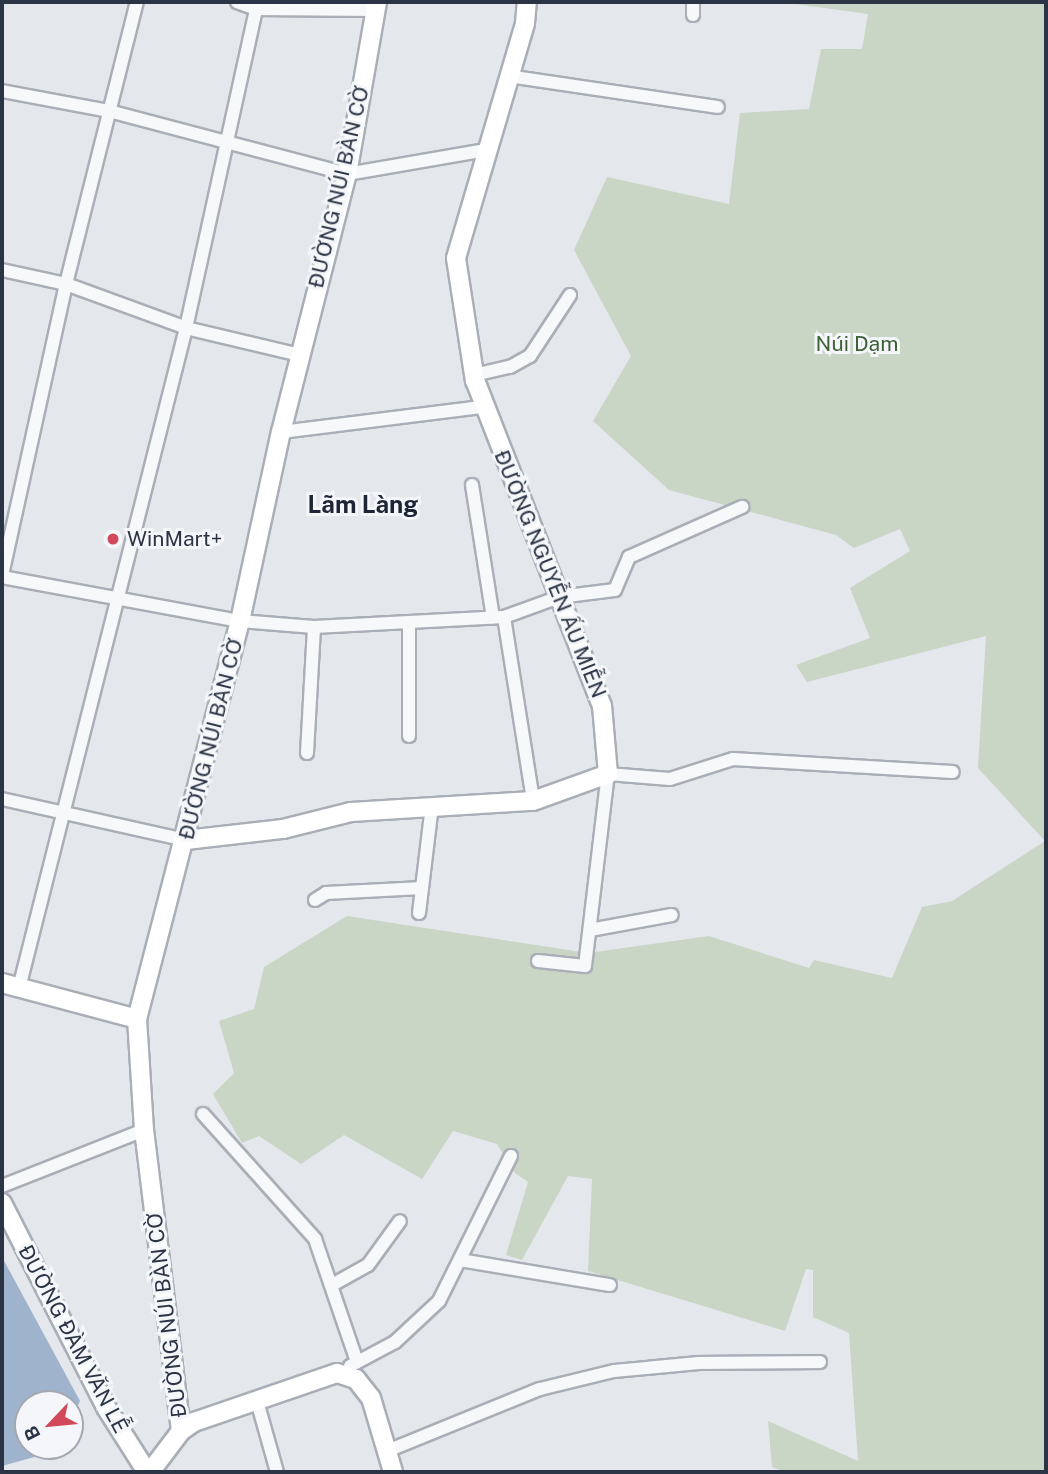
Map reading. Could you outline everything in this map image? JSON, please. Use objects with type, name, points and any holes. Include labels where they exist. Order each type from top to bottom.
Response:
[{"type":"street","points":[[136,2],[66,284],[2,576],[240,621],[314,627],[499,617],[559,597],[615,590],[629,557],[743,507]]},
{"type":"street","points":[[237,2],[256,9],[377,6]]},
{"type":"street","name":"ĐƯỜNG NGUYỄN ẤU MIỄN","points":[[527,2],[456,258],[474,375],[483,407],[602,706],[608,774]]},
{"type":"street","name":"ĐƯỜNG NÚI BÀN CỜ","points":[[149,1472],[181,1431],[144,1130],[136,1019],[186,840],[240,621],[281,432],[347,174],[377,6]]},
{"type":"street","points":[[136,1019],[10,985],[66,814],[187,328],[256,9]]},
{"type":"street","points":[[508,76],[718,107]]},
{"type":"street","points":[[2,90],[109,111],[347,174],[486,150]]},
{"type":"street","points":[[2,270],[66,284],[187,328],[300,355]]},
{"type":"street","points":[[474,375],[510,367],[530,356],[570,295]]},
{"type":"street","points":[[281,432],[483,407]]},
{"type":"street","points":[[472,485],[533,801]]},
{"type":"street","points":[[409,622],[409,736]]},
{"type":"street","points":[[307,753],[314,627]]},
{"type":"street","points":[[2,799],[186,840],[283,829],[351,812],[432,804],[533,801],[608,774],[670,779],[733,759],[953,772]]},
{"type":"street","points":[[538,961],[585,966],[608,774]]},
{"type":"street","points":[[419,913],[432,804]]},
{"type":"street","points":[[315,900],[326,892],[422,888]]},
{"type":"street","points":[[590,930],[672,915]]},
{"type":"street","points":[[203,1114],[315,1239],[357,1362]]},
{"type":"street","points":[[2,1186],[144,1130]]},
{"type":"street","points":[[181,1431],[337,1373],[395,1342],[439,1301],[511,1156]]},
{"type":"street","name":"ĐƯỜNG ĐÀM VĂN LỄ","points":[[2,1203],[107,1409],[149,1472]]},
{"type":"street","points":[[332,1285],[368,1265],[400,1221]]},
{"type":"street","points":[[460,1260],[610,1285]]},
{"type":"street","points":[[387,1451],[540,1389],[614,1371],[699,1363],[820,1362]]},
{"type":"street","points":[[337,1373],[356,1379],[371,1398],[393,1472]]},
{"type":"street","points":[[257,1401],[277,1472]]},
{"type":"green space","name":"Núi Dạm","points":[[781,2],[1046,2],[1046,1472],[786,1472],[772,1467],[768,1421],[858,1461],[849,1333],[813,1317],[813,1270],[806,1269],[785,1331],[588,1271],[592,1179],[568,1176],[522,1260],[506,1255],[528,1182],[515,1173],[497,1144],[453,1131],[422,1179],[344,1135],[301,1164],[259,1136],[242,1143],[213,1094],[234,1073],[219,1021],[254,1009],[264,967],[347,916],[588,953],[709,936],[809,968],[814,960],[892,978],[922,907],[952,901],[1045,841],[978,768],[986,636],[807,682],[796,665],[870,638],[850,588],[910,551],[900,529],[854,548],[836,535],[669,490],[593,421],[631,356],[574,250],[607,177],[729,204],[740,113],[809,109],[821,49],[862,49],[868,14]]},
{"type":"water","points":[[2,1257],[74,1390],[14,1390],[14,1460],[24,1460],[2,1466]]},
{"type":"place","name":"WinMart+","points":[[113,539]]},
{"type":"district","name":"Lãm Làng","points":[[363,505]]}]
